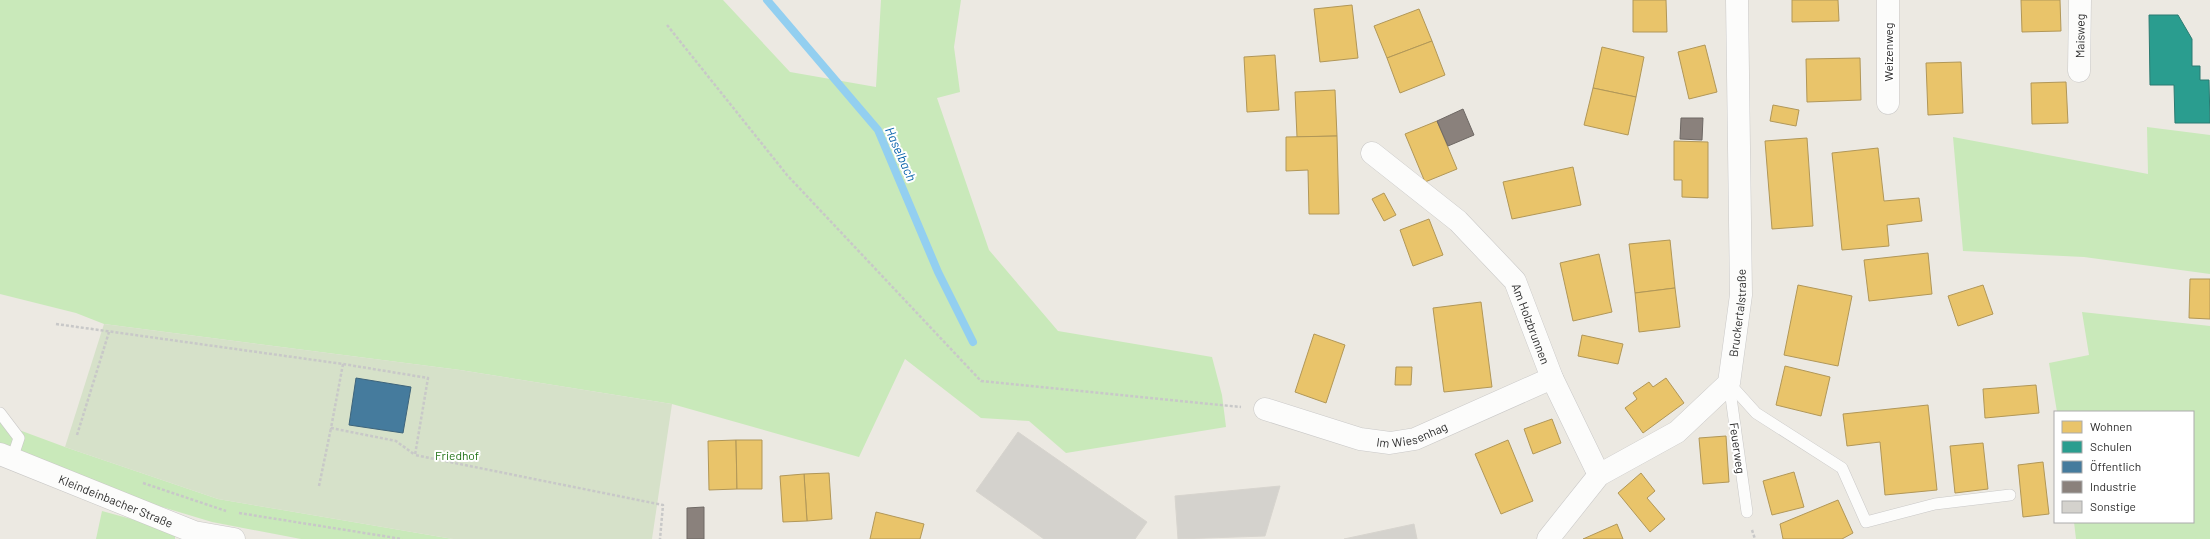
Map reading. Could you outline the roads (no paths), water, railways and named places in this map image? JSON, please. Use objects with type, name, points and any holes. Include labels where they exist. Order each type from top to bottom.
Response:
[{"type":"street","name":"Bruckertalstraße","points":[[1729,383],[1741,295],[1737,0]]},
{"type":"street","name":"Weizenweg","points":[[1888,0],[1888,103]]},
{"type":"street","name":"Maisweg","points":[[2079,72],[2080,0]]},
{"type":"street","name":"Am Holzbrunnen","points":[[1372,153],[1458,221],[1515,281],[1552,378],[1599,475]]},
{"type":"street","name":"Im Wiesenhag","points":[[1266,409],[1360,439],[1390,443],[1416,439],[1552,378]]},
{"type":"street","points":[[1548,539],[1599,475],[1677,432],[1729,383]]},
{"type":"street","name":"Kleindeinbacher Straße","points":[[6,457],[194,536],[234,539]]},
{"type":"lane","points":[[1729,383],[1756,413],[1842,468],[1866,522],[1935,504],[2010,495]]},
{"type":"lane","name":"Feuerweg","points":[[1729,383],[1747,512]]},
{"type":"lane","points":[[0,413],[19,438],[6,457]]},
{"type":"waterway","name":"Haselbach","points":[[767,0],[878,130],[938,272],[973,342]]},
{"type":"park label","name":"Friedhof","points":[[457,455]]}]
